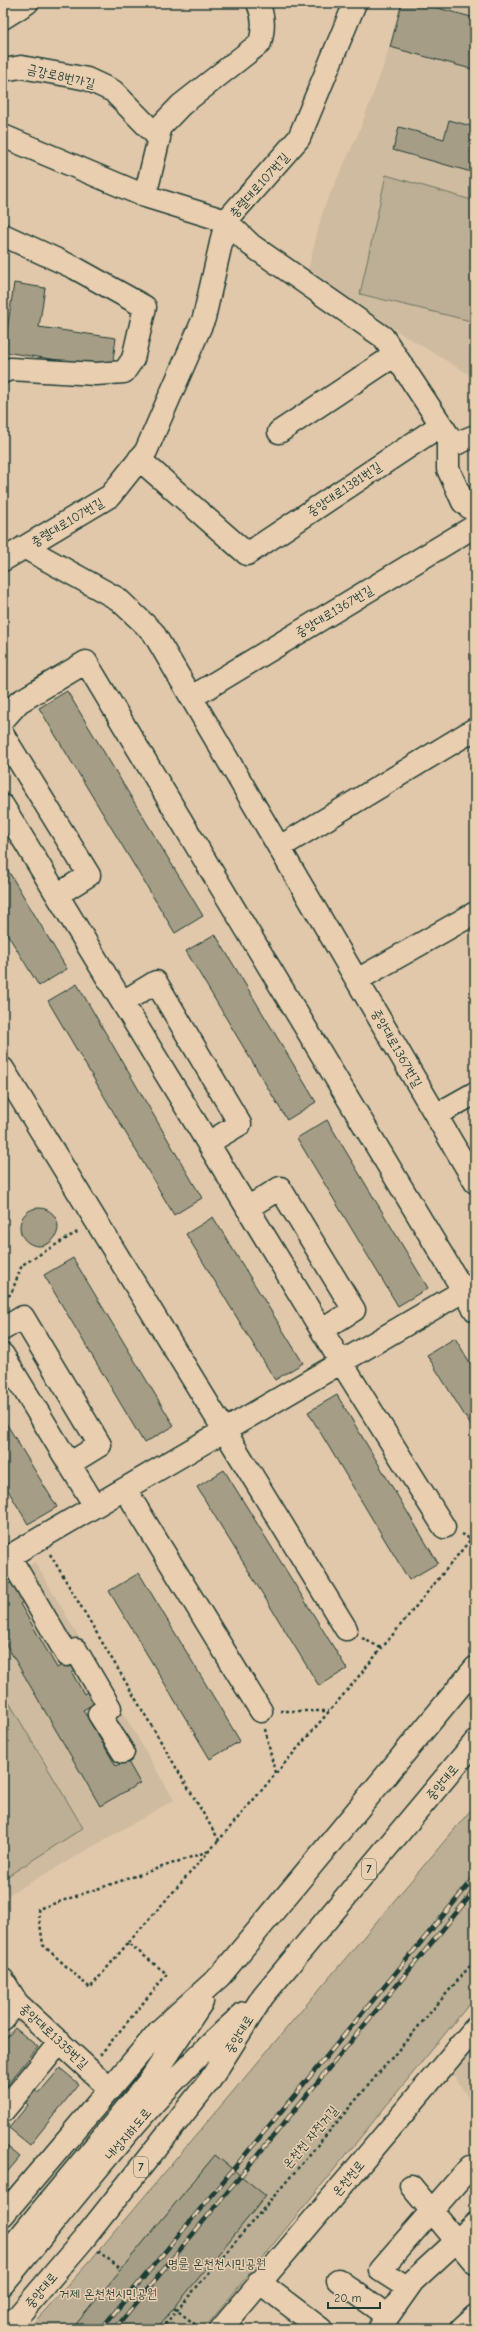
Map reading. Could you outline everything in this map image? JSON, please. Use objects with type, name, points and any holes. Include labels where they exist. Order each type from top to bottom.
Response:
[{"type":"street","points":[[3,18],[27,3]]},
{"type":"street","points":[[145,196],[159,138],[154,133],[186,101],[260,43],[264,29],[263,14],[258,3]]},
{"type":"street","name":"충렬대로107번길","points":[[3,560],[110,496],[146,450],[204,318],[226,221],[299,138],[355,3]]},
{"type":"street","name":"금강로8번가길","points":[[3,70],[21,67],[87,79],[113,91],[154,133]]},
{"type":"street","points":[[3,136],[145,196],[226,221],[251,245],[383,337],[448,435],[448,469],[463,502],[475,512]]},
{"type":"street","points":[[3,235],[75,268],[145,307],[133,359],[124,372],[96,374],[5,368]]},
{"type":"street","points":[[279,432],[395,355]]},
{"type":"street","name":"중앙대로1381번길","points":[[139,459],[247,554],[441,424]]},
{"type":"street","points":[[448,447],[475,436]]},
{"type":"street","name":"중앙대로1367번길","points":[[192,697],[475,526]]},
{"type":"street","name":"중앙대로1367번길","points":[[24,547],[118,599],[153,632],[475,1182]]},
{"type":"street","points":[[3,720],[19,702],[86,662],[469,1288],[475,1310]]},
{"type":"street","points":[[280,847],[475,729]]},
{"type":"street","points":[[3,735],[89,875],[57,895]]},
{"type":"street","points":[[3,806],[341,1362],[444,1526]]},
{"type":"street","points":[[357,980],[475,914]]},
{"type":"street","points":[[122,1002],[156,982],[240,1124],[208,1143]]},
{"type":"street","points":[[3,1069],[346,1629]]},
{"type":"street","points":[[436,1115],[475,1093]]},
{"type":"street","points":[[247,1208],[280,1188],[354,1310],[322,1330]]},
{"type":"street","points":[[123,1752],[99,1714],[110,1708],[76,1650],[67,1655],[6,1558],[469,1288]]},
{"type":"street","points":[[3,1329],[23,1317],[100,1445],[69,1464]]},
{"type":"street","points":[[3,1355],[95,1506]]},
{"type":"street","points":[[125,1489],[261,1711]]},
{"type":"street","points":[[3,2215],[109,2088],[159,2031],[220,1976],[475,1668]]},
{"type":"street","name":"중앙대로","points":[[7,2329],[83,2240],[210,2080],[263,1996],[475,1742]]},
{"type":"street","name":"내성지하도로","points":[[3,2284],[157,2085],[220,1976]]},
{"type":"street","name":"중앙대로1335번길","points":[[3,1980],[17,2003],[109,2088]]},
{"type":"street","name":"내성지하도로","points":[[3,2257],[157,2085],[215,2038],[263,1996]]},
{"type":"street","points":[[3,2019],[17,2003]]},
{"type":"street","name":"온천천로","points":[[221,2329],[259,2282],[475,2028]]},
{"type":"street","points":[[3,2111],[60,2042]]},
{"type":"street","points":[[408,2288],[380,2270],[470,2167]]},
{"type":"street","points":[[411,2186],[430,2212],[475,2263]]},
{"type":"street","points":[[338,2280],[384,2323],[408,2288],[456,2240],[475,2224]]},
{"type":"street","points":[[259,2282],[321,2329]]},
{"type":"street","points":[[461,2329],[475,2316]]},
{"type":"path","points":[[3,1299],[11,1294],[22,1265],[96,1221]]},
{"type":"path","points":[[275,1774],[261,1711],[329,1711]]},
{"type":"path","points":[[209,1851],[38,1909],[43,1945],[90,1988],[219,1840]]},
{"type":"path","points":[[88,2069],[167,1974],[128,1943]]},
{"type":"path","name":"온천천 자전거길","points":[[161,2329],[475,1960]]},
{"type":"path","points":[[83,2240],[121,2269]]},
{"type":"path","points":[[174,2308],[201,2329]]},
{"type":"shaded area","points":[[401,3],[457,3],[475,8],[475,378],[397,331],[308,269],[324,207],[358,134],[385,62]]},
{"type":"shaded area","points":[[35,1562],[174,1800],[3,1898],[3,1581]]},
{"type":"shaded area","points":[[475,2047],[475,2109],[453,2074]]},
{"type":"green space","points":[[386,175],[475,201],[475,322],[360,294]]},
{"type":"green space","points":[[3,1692],[83,1828],[3,1879]]},
{"type":"green space","points":[[475,1805],[475,1997],[204,2329],[28,2329],[89,2262]]},
{"type":"building","points":[[402,3],[419,3],[475,18],[475,70],[390,47]]},
{"type":"building","points":[[475,113],[475,173],[393,150],[399,127],[444,139],[449,120],[471,126]]},
{"type":"building","points":[[14,283],[45,288],[39,327],[116,338],[112,368],[4,352]]},
{"type":"building","points":[[67,691],[203,916],[175,933],[39,708]]},
{"type":"building","points":[[3,862],[67,969],[39,986],[3,927]]},
{"type":"building","points":[[215,934],[316,1102],[287,1120],[186,951]]},
{"type":"building","points":[[77,984],[202,1198],[174,1215],[48,1001]]},
{"type":"building","points":[[327,1120],[428,1288],[398,1306],[297,1138]]},
{"type":"building","points":[[35,1208],[43,1208],[53,1213],[57,1220],[57,1234],[53,1241],[43,1246],[35,1246],[25,1241],[23,1238],[20,1231],[20,1223],[25,1213],[28,1211]]},
{"type":"building","points":[[213,1217],[303,1363],[275,1380],[186,1234]]},
{"type":"building","points":[[73,1258],[174,1426],[144,1443],[44,1275]]},
{"type":"building","points":[[455,1338],[475,1371],[475,1432],[427,1355]]},
{"type":"building","points":[[337,1395],[438,1563],[409,1580],[308,1412]]},
{"type":"building","points":[[3,1418],[57,1507],[28,1524],[3,1482]]},
{"type":"building","points":[[224,1470],[347,1669],[319,1686],[197,1487]]},
{"type":"building","points":[[139,1573],[240,1741],[210,1759],[109,1591]]},
{"type":"building","points":[[16,1580],[28,1599],[20,1604],[57,1668],[75,1657],[81,1668],[72,1673],[84,1694],[92,1689],[99,1701],[83,1710],[116,1766],[127,1760],[140,1783],[100,1806],[3,1639],[3,1587]]},
{"type":"building","points":[[15,2028],[38,2047],[3,2090],[3,2042]]},
{"type":"building","points":[[60,2068],[79,2084],[30,2145],[9,2128],[28,2105],[25,2102],[35,2090],[39,2093]]},
{"type":"building","points":[[3,2143],[20,2157],[3,2177]]},
{"type":"building","points":[[215,2155],[266,2196],[174,2308],[156,2329],[72,2329]]},
{"type":"railway","points":[[101,2329],[475,1877]]},
{"type":"railway","points":[[115,2329],[475,1890]]},
{"type":"park label","name":"명륜 온천천시민공원","points":[[217,2263]]},
{"type":"park label","name":"거제 온천천시민공원","points":[[108,2293]]}]
